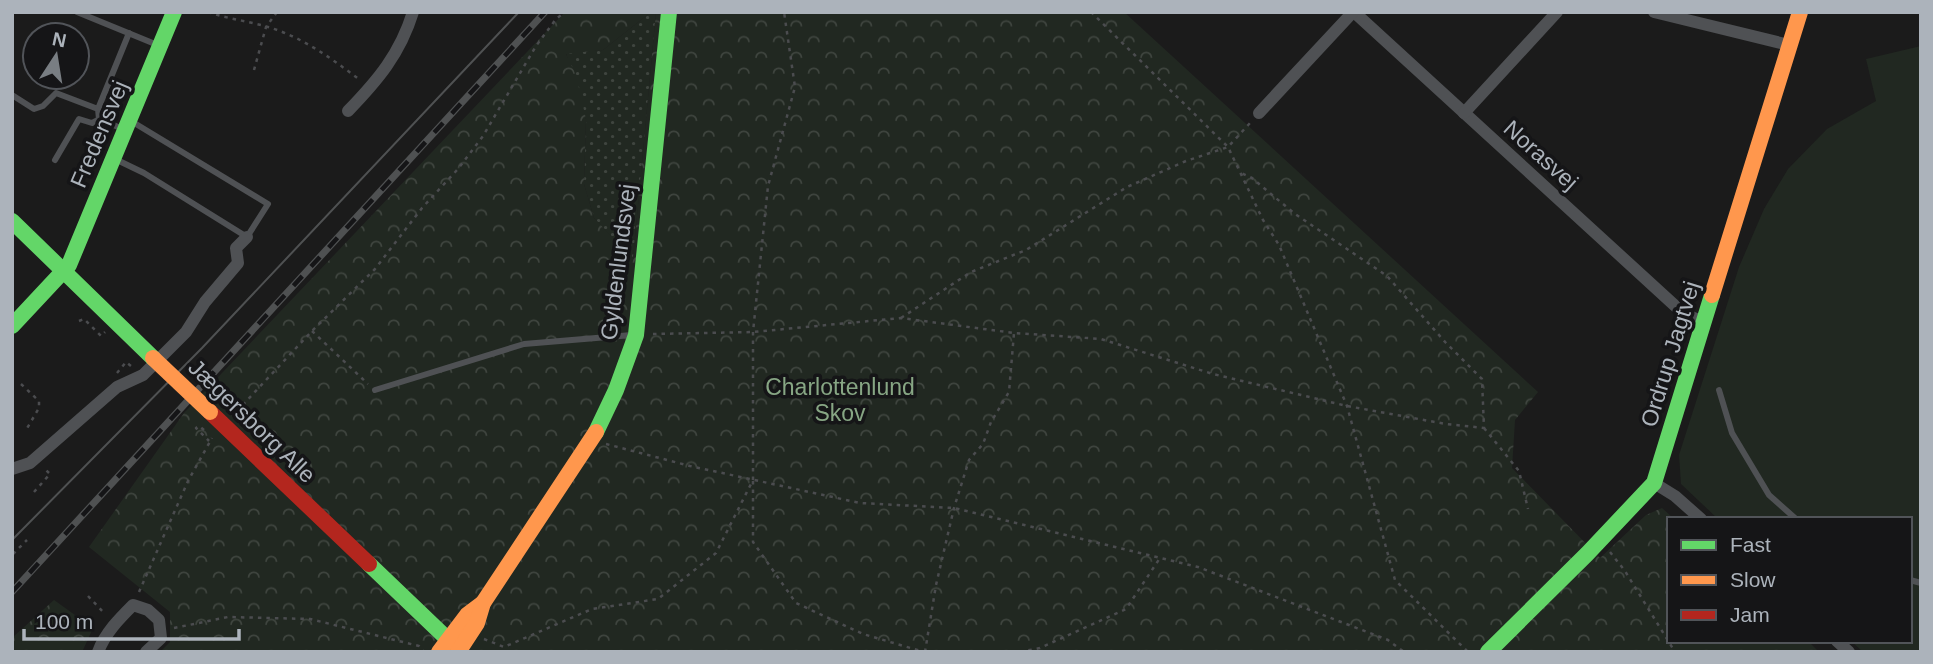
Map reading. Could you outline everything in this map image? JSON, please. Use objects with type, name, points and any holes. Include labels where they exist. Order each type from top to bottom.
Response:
[{"type":"street","name":"Fredensvej","points":[[12,326],[69,265],[174,12]]},
{"type":"street","points":[[348,111],[371,88],[396,55],[413,12]]},
{"type":"street","name":"Gyldenlundsvej","points":[[453,649],[473,630],[483,603],[592,440],[616,390],[636,335],[669,12]]},
{"type":"street","points":[[1259,113],[1353,12]]},
{"type":"street","name":"Norasvej","points":[[1353,12],[1684,314],[1704,322]]},
{"type":"street","points":[[1464,113],[1557,12]]},
{"type":"street","points":[[1654,12],[1789,45]]},
{"type":"street","name":"Ordrup Jagtvej","points":[[1488,652],[1601,540],[1654,483],[1800,12]]},
{"type":"street","name":"Jægersborg Alle","points":[[12,221],[453,649]]},
{"type":"street","points":[[12,469],[30,463],[117,387],[143,375],[186,332],[205,302],[238,263],[236,248],[247,237]]},
{"type":"street","points":[[1654,483],[1675,496],[1699,517]]},
{"type":"street","name":"Gyldenlundsvej","points":[[453,649],[467,615],[483,603]]},
{"type":"street","points":[[98,652],[115,623],[133,605],[148,610],[159,620],[162,638],[146,652]]},
{"type":"lane","points":[[77,12],[160,46]]},
{"type":"lane","points":[[100,119],[98,109],[129,33]]},
{"type":"lane","points":[[12,95],[34,109],[43,106],[56,93],[98,109]]},
{"type":"lane","points":[[55,160],[79,119],[92,123],[100,119],[127,125],[268,204],[247,237],[144,173],[112,158]]},
{"type":"lane","points":[[375,390],[524,344],[636,335]]},
{"type":"lane","points":[[1719,390],[1732,433],[1769,495],[1794,517]]},
{"type":"path","points":[[208,12],[266,27],[323,52],[371,88]]},
{"type":"path","points":[[254,70],[266,27],[276,12]]},
{"type":"path","points":[[237,411],[375,269],[422,208],[458,169],[483,136],[536,46],[556,19],[565,12]]},
{"type":"path","points":[[784,12],[795,87],[768,187],[753,332],[753,542],[796,603],[863,634],[925,652],[936,585],[954,508],[969,460],[983,444],[991,422],[1009,392],[1014,333]]},
{"type":"path","points":[[1091,12],[1228,147],[1279,246],[1347,406],[1395,580],[1468,652]]},
{"type":"path","points":[[901,318],[971,272],[1026,250],[1127,187],[1186,161],[1228,147],[1259,113]]},
{"type":"path","points":[[1241,173],[1252,178],[1295,214],[1387,276],[1482,379],[1484,428],[1519,471],[1528,509]]},
{"type":"path","points":[[636,335],[753,332],[901,318],[1014,333],[1101,339],[1213,374],[1347,406],[1484,428]]},
{"type":"path","points":[[312,331],[375,390]]},
{"type":"path","points":[[21,384],[39,401],[26,430]]},
{"type":"path","points":[[133,605],[188,481],[211,439],[196,428],[199,426],[203,430]]},
{"type":"path","points":[[592,440],[690,466],[860,503],[954,508],[1198,567],[1388,640],[1404,652]]},
{"type":"path","points":[[34,492],[50,474],[35,459]]},
{"type":"path","points":[[473,630],[481,638],[504,647],[592,609],[658,599],[716,553],[753,480]]},
{"type":"path","points":[[13,554],[27,540]]},
{"type":"path","points":[[1601,540],[1625,571],[1667,640]]},
{"type":"path","points":[[1020,652],[1040,648],[1126,609],[1160,558]]},
{"type":"path","points":[[88,597],[115,623]]},
{"type":"path","points":[[160,629],[228,617],[310,619],[419,646],[424,652]]},
{"type":"path","points":[[496,652],[497,644]]},
{"type":"green space","name":"Charlottenlund Skov","points":[[565,12],[651,12],[603,50],[566,54],[576,75],[586,119],[584,184],[594,218],[633,259],[656,12],[1124,12],[1538,392],[1515,420],[1512,468],[1600,558],[1646,515],[1662,508],[1672,517],[1667,517],[1667,643],[1810,643],[1819,652],[160,652],[170,642],[170,612],[89,547],[184,413]]},
{"type":"green space","points":[[651,12],[656,12],[633,260],[594,218],[584,184],[586,119],[566,53],[603,50]]},
{"type":"green space","points":[[1921,46],[1921,652],[1863,652],[1853,643],[1912,643],[1912,517],[1716,517],[1681,484],[1679,455],[1739,267],[1764,209],[1788,169],[1827,129],[1876,101],[1866,59]]},
{"type":"green space","points":[[54,600],[93,628],[82,652],[12,652],[12,638]]},
{"type":"tram line","points":[[12,540],[202,348],[519,12]]},
{"type":"railway","points":[[12,592],[545,12]]},
{"type":"traffic: fast","points":[[12,326],[69,265],[174,12]]},
{"type":"traffic: fast","points":[[596,432],[616,390],[636,335],[669,12]]},
{"type":"traffic: fast","points":[[12,221],[153,358]]},
{"type":"traffic: fast","points":[[1488,652],[1654,483],[1712,295]]},
{"type":"traffic: fast","points":[[369,564],[461,652]]},
{"type":"traffic: slow","points":[[1712,295],[1800,12]]},
{"type":"traffic: slow","points":[[153,358],[210,412]]},
{"type":"traffic: slow","points":[[458,652],[477,623],[483,603],[596,432]]},
{"type":"traffic: slow","points":[[439,652],[467,615],[483,603]]},
{"type":"traffic: jam","points":[[210,412],[369,564]]}]
